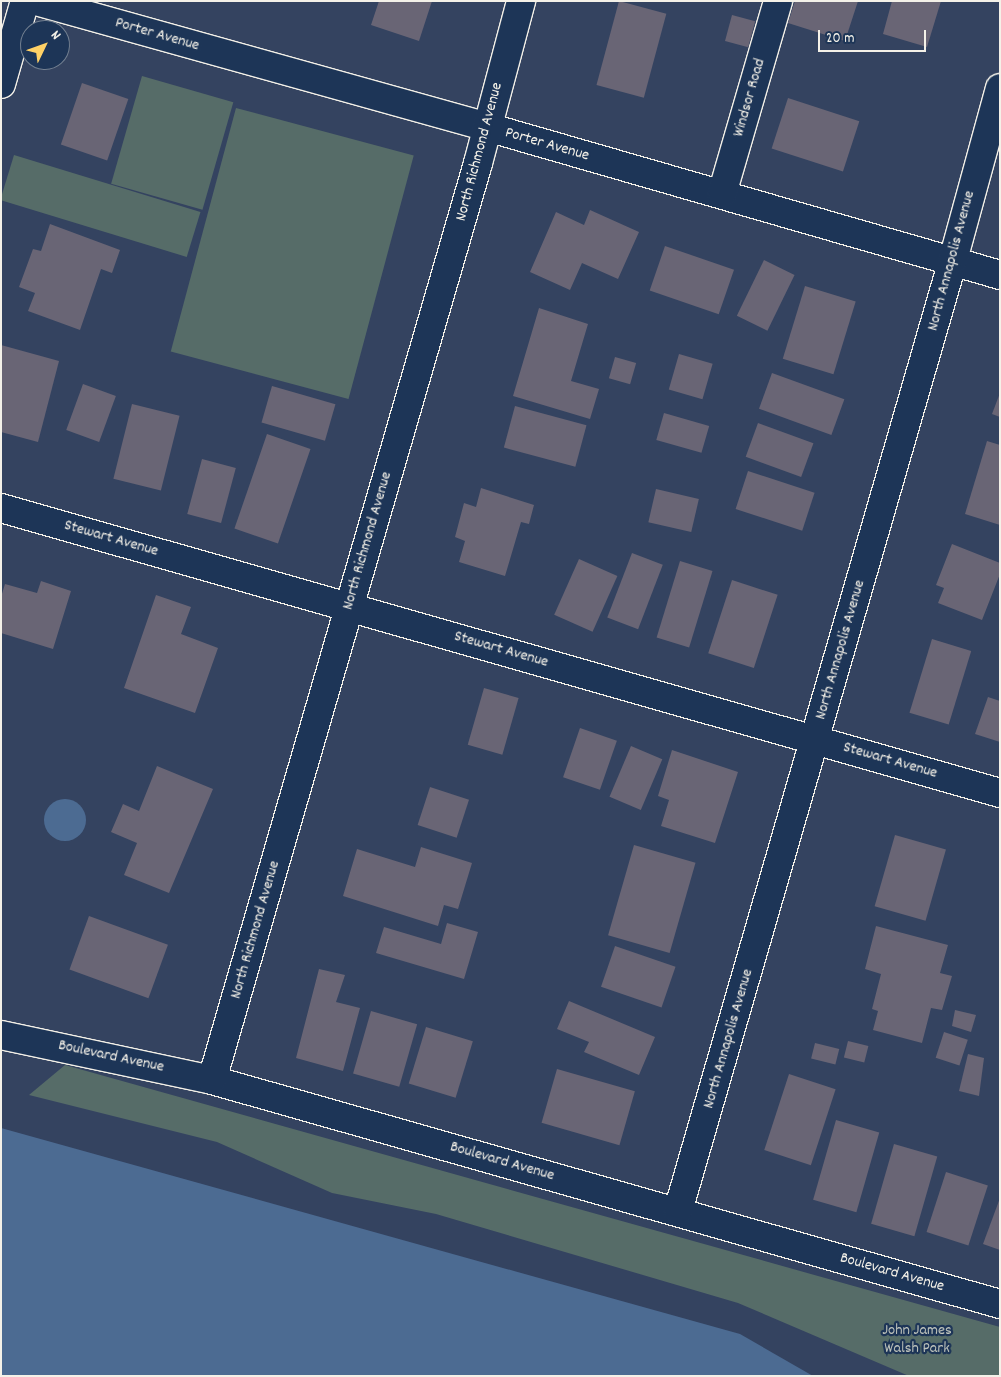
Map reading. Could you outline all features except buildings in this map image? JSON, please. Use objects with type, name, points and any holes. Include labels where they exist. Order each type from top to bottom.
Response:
[{"type":"street","points":[[1,84],[25,1]]},
{"type":"street","name":"Porter Avenue","points":[[36,1],[488,127],[953,260],[1000,276]]},
{"type":"street","name":"North Richmond Avenue","points":[[212,1080],[488,127],[521,1]]},
{"type":"street","name":"Windsor Road","points":[[722,194],[778,1]]},
{"type":"street","name":"North Annapolis Avenue","points":[[678,1211],[953,260],[1000,88]]},
{"type":"street","name":"Stewart Avenue","points":[[1,508],[1000,793]]},
{"type":"street","name":"Boulevard Avenue","points":[[1,1035],[212,1080],[1000,1304]]},
{"type":"green space","points":[[142,76],[233,102],[202,210],[111,184]]},
{"type":"green space","points":[[236,108],[414,156],[349,399],[171,351]]},
{"type":"green space","points":[[14,155],[200,212],[187,257],[1,200]]},
{"type":"green space","name":"John James Walsh Park","points":[[65,1065],[1000,1327],[1000,1376],[909,1376],[738,1303],[436,1214],[332,1193],[217,1142],[29,1095]]},
{"type":"water","points":[[69,799],[77,802],[83,808],[86,820],[83,832],[77,838],[61,841],[53,838],[47,832],[44,816],[47,808],[53,802]]},
{"type":"water","points":[[1,1128],[740,1334],[813,1376],[1,1376]]}]
